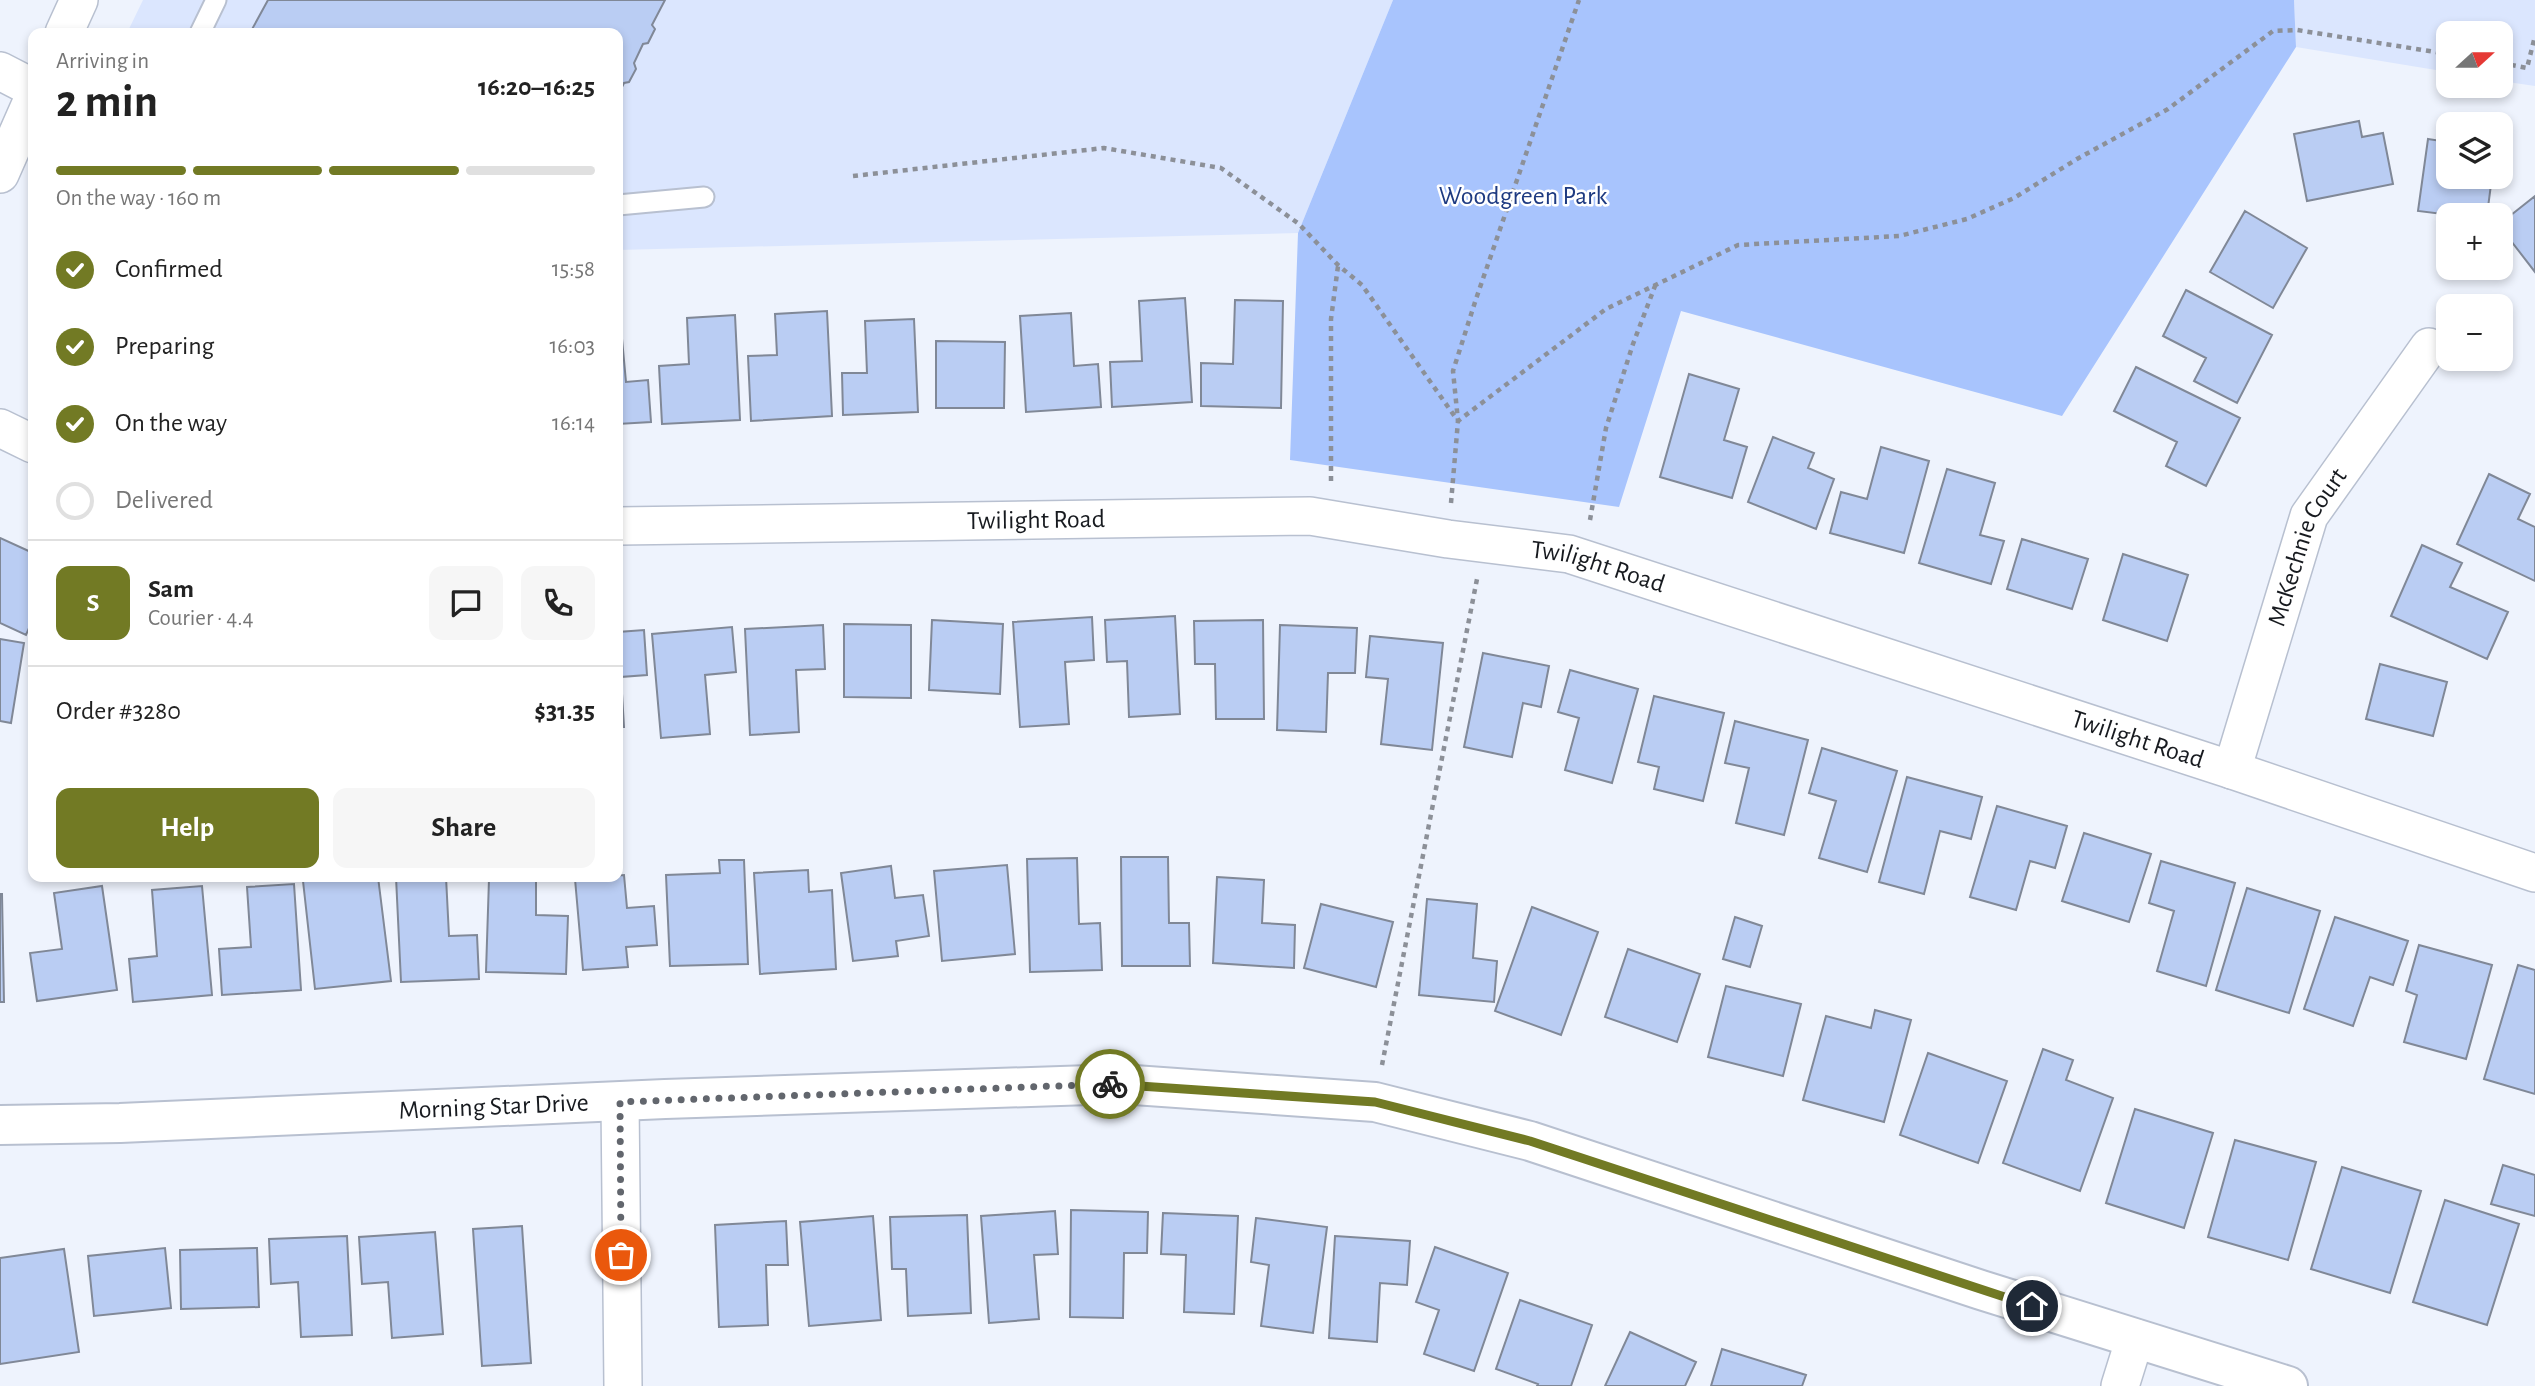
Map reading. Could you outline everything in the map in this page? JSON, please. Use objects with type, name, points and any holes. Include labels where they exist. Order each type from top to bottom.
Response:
[{"type":"street","points":[[66,28],[79,0]]},
{"type":"street","points":[[0,71],[28,85]]},
{"type":"street","points":[[0,174],[28,110]]},
{"type":"street","name":"McKechnie Court","points":[[2232,770],[2309,516],[2429,346]]},
{"type":"street","points":[[0,428],[28,442]]},
{"type":"street","name":"Twilight Road","points":[[623,526],[1310,516],[1448,539],[1569,554],[2232,770],[2535,873]]},
{"type":"street","name":"Morning Star Drive","points":[[0,1125],[120,1123],[1120,1084],[1375,1102],[1530,1141],[1981,1290],[2288,1386]]},
{"type":"street","points":[[620,1102],[623,1386]]},
{"type":"street","points":[[2120,1386],[2135,1338]]},
{"type":"lane","points":[[202,28],[216,0]]},
{"type":"lane","points":[[623,205],[704,197]]},
{"type":"path","points":[[1448,539],[1458,421],[1453,371],[1579,0]]},
{"type":"path","points":[[1458,421],[1606,309],[1738,245],[1899,236],[1968,219],[2014,198],[2077,159],[2168,110],[2273,31],[2297,30],[2436,52]]},
{"type":"path","points":[[2513,66],[2527,68],[2535,36]]},
{"type":"path","points":[[853,176],[1104,148],[1221,168],[1299,224],[1338,265],[1362,285],[1458,421]]},
{"type":"path","points":[[1331,519],[1331,319],[1338,265]]},
{"type":"path","points":[[1583,558],[1606,428],[1633,344],[1656,285]]},
{"type":"path","points":[[1375,1102],[1485,544]]},
{"type":"shaded area","points":[[143,0],[1393,0],[1298,233],[623,250],[623,28],[129,28]]},
{"type":"shaded area","points":[[2294,0],[2535,0],[2535,86],[2513,83],[2513,21],[2436,21],[2436,70],[2296,47]]},
{"type":"green space","name":"Woodgreen Park","points":[[1393,0],[2294,0],[2296,47],[2062,416],[1681,311],[1619,507],[1290,460],[1298,233]]},
{"type":"building","points":[[268,0],[665,0],[652,25],[655,29],[648,43],[643,44],[634,63],[636,69],[629,82],[623,85],[623,28],[253,28]]},
{"type":"building","points":[[2359,121],[2362,137],[2383,133],[2393,184],[2307,201],[2294,134]]},
{"type":"building","points":[[2428,139],[2436,140],[2436,189],[2490,189],[2489,203],[2436,203],[2436,213],[2418,211]]},
{"type":"building","points":[[2535,196],[2535,272],[2513,244],[2513,213]]},
{"type":"building","points":[[2245,211],[2307,248],[2273,308],[2210,272]]},
{"type":"building","points":[[2186,290],[2272,335],[2237,403],[2194,381],[2206,358],[2163,336]]},
{"type":"building","points":[[1185,298],[1192,402],[1112,407],[1110,362],[1142,361],[1139,301]]},
{"type":"building","points":[[1235,300],[1283,301],[1281,408],[1201,406],[1201,363],[1233,364]]},
{"type":"building","points":[[827,311],[832,416],[751,421],[748,356],[777,355],[775,314]]},
{"type":"building","points":[[1071,313],[1074,366],[1098,364],[1101,407],[1026,412],[1020,316]]},
{"type":"building","points":[[735,315],[740,420],[662,424],[659,366],[689,364],[687,318]]},
{"type":"building","points":[[914,319],[918,412],[843,415],[842,373],[867,373],[865,321]]},
{"type":"building","points":[[936,341],[1005,342],[1004,408],[936,408]]},
{"type":"building","points":[[623,350],[626,382],[648,380],[651,422],[623,424]]},
{"type":"building","points":[[2136,367],[2240,418],[2206,486],[2166,466],[2177,442],[2114,411]]},
{"type":"building","points":[[1689,374],[1739,389],[1724,440],[1747,447],[1732,498],[1660,477]]},
{"type":"building","points":[[1773,437],[1814,453],[1808,468],[1834,479],[1816,529],[1748,502]]},
{"type":"building","points":[[1881,447],[1929,461],[1904,553],[1830,533],[1841,492],[1867,499]]},
{"type":"building","points":[[1947,469],[1995,483],[1980,535],[2004,541],[1991,584],[1919,563]]},
{"type":"building","points":[[2489,474],[2530,494],[2518,519],[2535,527],[2535,581],[2457,544]]},
{"type":"building","points":[[0,538],[28,551],[28,630],[26,635],[0,623]]},
{"type":"building","points":[[2022,539],[2088,559],[2072,609],[2007,589]]},
{"type":"building","points":[[2422,545],[2462,563],[2450,587],[2508,612],[2487,659],[2391,616]]},
{"type":"building","points":[[2123,554],[2188,575],[2167,641],[2103,620]]},
{"type":"building","points":[[1175,616],[1180,714],[1129,717],[1127,661],[1107,662],[1105,620]]},
{"type":"building","points":[[1092,617],[1094,660],[1065,662],[1069,724],[1020,727],[1013,622]]},
{"type":"building","points":[[932,620],[1003,624],[1000,694],[929,690]]},
{"type":"building","points":[[1263,620],[1264,719],[1216,719],[1215,664],[1195,664],[1194,621]]},
{"type":"building","points":[[844,624],[911,625],[911,698],[844,697]]},
{"type":"building","points":[[823,625],[825,669],[796,670],[799,732],[750,735],[745,629]]},
{"type":"building","points":[[1280,625],[1357,628],[1355,673],[1328,673],[1326,732],[1277,730]]},
{"type":"building","points":[[732,627],[736,672],[705,675],[710,734],[661,738],[652,634]]},
{"type":"building","points":[[644,630],[647,675],[623,677],[623,632]]},
{"type":"building","points":[[1370,636],[1443,643],[1432,750],[1381,744],[1388,679],[1366,677]]},
{"type":"building","points":[[0,639],[24,643],[11,723],[0,721]]},
{"type":"building","points":[[1483,653],[1549,666],[1541,707],[1523,703],[1512,757],[1464,747]]},
{"type":"building","points":[[2380,664],[2447,682],[2433,736],[2366,719]]},
{"type":"building","points":[[1570,670],[1638,689],[1612,783],[1565,770],[1579,718],[1558,712]]},
{"type":"building","points":[[1654,696],[1724,713],[1703,801],[1654,789],[1659,767],[1638,762]]},
{"type":"building","points":[[1735,721],[1808,740],[1784,835],[1736,823],[1749,768],[1725,763]]},
{"type":"building","points":[[1822,748],[1897,771],[1867,872],[1819,858],[1836,801],[1809,793]]},
{"type":"building","points":[[1907,777],[1982,797],[1971,839],[1940,831],[1924,894],[1879,882]]},
{"type":"building","points":[[1997,806],[2067,826],[2055,868],[2030,861],[2016,910],[1970,897]]},
{"type":"building","points":[[2084,833],[2151,854],[2129,922],[2062,901]]},
{"type":"building","points":[[1121,857],[1168,857],[1169,923],[1189,923],[1190,966],[1122,966]]},
{"type":"building","points":[[1077,858],[1079,924],[1100,923],[1102,970],[1030,972],[1027,859]]},
{"type":"building","points":[[719,860],[744,860],[748,964],[670,966],[666,875],[720,873]]},
{"type":"building","points":[[2161,861],[2235,883],[2206,986],[2157,971],[2174,911],[2149,903]]},
{"type":"building","points":[[1007,865],[1015,954],[942,961],[934,871]]},
{"type":"building","points":[[891,866],[895,898],[923,895],[929,936],[896,941],[898,956],[853,961],[841,873]]},
{"type":"building","points":[[808,870],[809,892],[832,890],[836,969],[760,974],[754,873]]},
{"type":"building","points":[[623,875],[627,908],[654,906],[657,945],[626,947],[628,967],[583,970],[575,882],[623,882]]},
{"type":"building","points":[[1217,877],[1264,880],[1262,923],[1295,925],[1294,968],[1213,963]]},
{"type":"building","points":[[303,882],[379,882],[391,981],[315,989]]},
{"type":"building","points":[[396,882],[446,882],[449,936],[477,935],[479,979],[401,982]]},
{"type":"building","points":[[489,882],[536,882],[536,915],[568,916],[566,974],[486,972]]},
{"type":"building","points":[[294,884],[301,990],[222,995],[219,949],[251,947],[247,887]]},
{"type":"building","points":[[102,886],[117,990],[37,1001],[30,953],[62,949],[54,893]]},
{"type":"building","points":[[202,886],[212,995],[133,1002],[129,959],[157,956],[152,890]]},
{"type":"building","points":[[2247,888],[2320,911],[2289,1013],[2216,990]]},
{"type":"building","points":[[2,894],[4,1002],[0,1002]]},
{"type":"building","points":[[1427,899],[1477,904],[1473,958],[1497,961],[1494,1002],[1419,995]]},
{"type":"building","points":[[1321,904],[1393,922],[1376,987],[1304,968]]},
{"type":"building","points":[[1532,907],[1598,932],[1561,1035],[1495,1011]]},
{"type":"building","points":[[1735,917],[1762,926],[1750,967],[1723,959]]},
{"type":"building","points":[[2335,917],[2408,941],[2393,985],[2370,977],[2353,1026],[2304,1009]]},
{"type":"building","points":[[2419,945],[2492,965],[2466,1059],[2404,1042],[2417,995],[2406,991]]},
{"type":"building","points":[[1628,949],[1700,974],[1677,1042],[1605,1017]]},
{"type":"building","points":[[2518,965],[2535,970],[2535,1094],[2484,1079]]},
{"type":"building","points":[[1726,986],[1801,1004],[1783,1076],[1708,1057]]},
{"type":"building","points":[[1875,1010],[1911,1020],[1884,1122],[1803,1100],[1826,1016],[1871,1028]]},
{"type":"building","points":[[2043,1049],[2073,1060],[2066,1080],[2113,1098],[2080,1191],[2003,1163]]},
{"type":"building","points":[[1928,1053],[2007,1081],[1978,1163],[1900,1135]]},
{"type":"building","points":[[2135,1109],[2213,1133],[2184,1228],[2106,1203]]},
{"type":"building","points":[[2235,1140],[2316,1162],[2288,1260],[2208,1237]]},
{"type":"building","points":[[2503,1165],[2535,1175],[2535,1216],[2491,1204]]},
{"type":"building","points":[[2342,1167],[2421,1191],[2390,1293],[2311,1269]]},
{"type":"building","points":[[2445,1200],[2519,1224],[2487,1325],[2413,1302]]},
{"type":"building","points":[[1071,1210],[1148,1212],[1147,1253],[1124,1253],[1123,1318],[1070,1317]]},
{"type":"building","points":[[1055,1211],[1058,1254],[1034,1255],[1039,1319],[989,1323],[981,1216]]},
{"type":"building","points":[[1163,1213],[1238,1216],[1234,1314],[1184,1312],[1186,1255],[1161,1254]]},
{"type":"building","points":[[967,1215],[971,1313],[908,1316],[906,1269],[892,1269],[890,1217]]},
{"type":"building","points":[[873,1216],[881,1320],[809,1326],[800,1222]]},
{"type":"building","points":[[1256,1218],[1327,1227],[1313,1333],[1261,1326],[1269,1265],[1251,1262]]},
{"type":"building","points":[[786,1221],[788,1265],[766,1265],[768,1325],[719,1327],[715,1225]]},
{"type":"building","points":[[522,1226],[531,1363],[482,1366],[473,1229]]},
{"type":"building","points":[[435,1232],[443,1334],[392,1338],[388,1282],[362,1284],[359,1237]]},
{"type":"building","points":[[347,1236],[352,1335],[301,1337],[298,1282],[271,1284],[269,1239]]},
{"type":"building","points":[[1335,1236],[1410,1241],[1407,1285],[1380,1283],[1377,1342],[1329,1338]]},
{"type":"building","points":[[1435,1247],[1508,1273],[1474,1371],[1424,1354],[1439,1310],[1416,1302]]},
{"type":"building","points":[[165,1248],[171,1308],[94,1316],[88,1256]]},
{"type":"building","points":[[257,1248],[259,1307],[181,1309],[180,1250]]},
{"type":"building","points":[[64,1249],[79,1352],[0,1364],[0,1258]]},
{"type":"building","points":[[1520,1300],[1592,1325],[1571,1386],[1537,1386],[1538,1384],[1496,1369]]},
{"type":"building","points":[[1630,1332],[1696,1362],[1685,1386],[1605,1386]]},
{"type":"building","points":[[1722,1349],[1806,1375],[1802,1386],[1711,1386]]},
{"type":"way so far","points":[[621,1255],[620,1102],[1110,1084]]},
{"type":"route","points":[[1110,1084],[1375,1102],[1530,1141],[2032,1306]]}]
